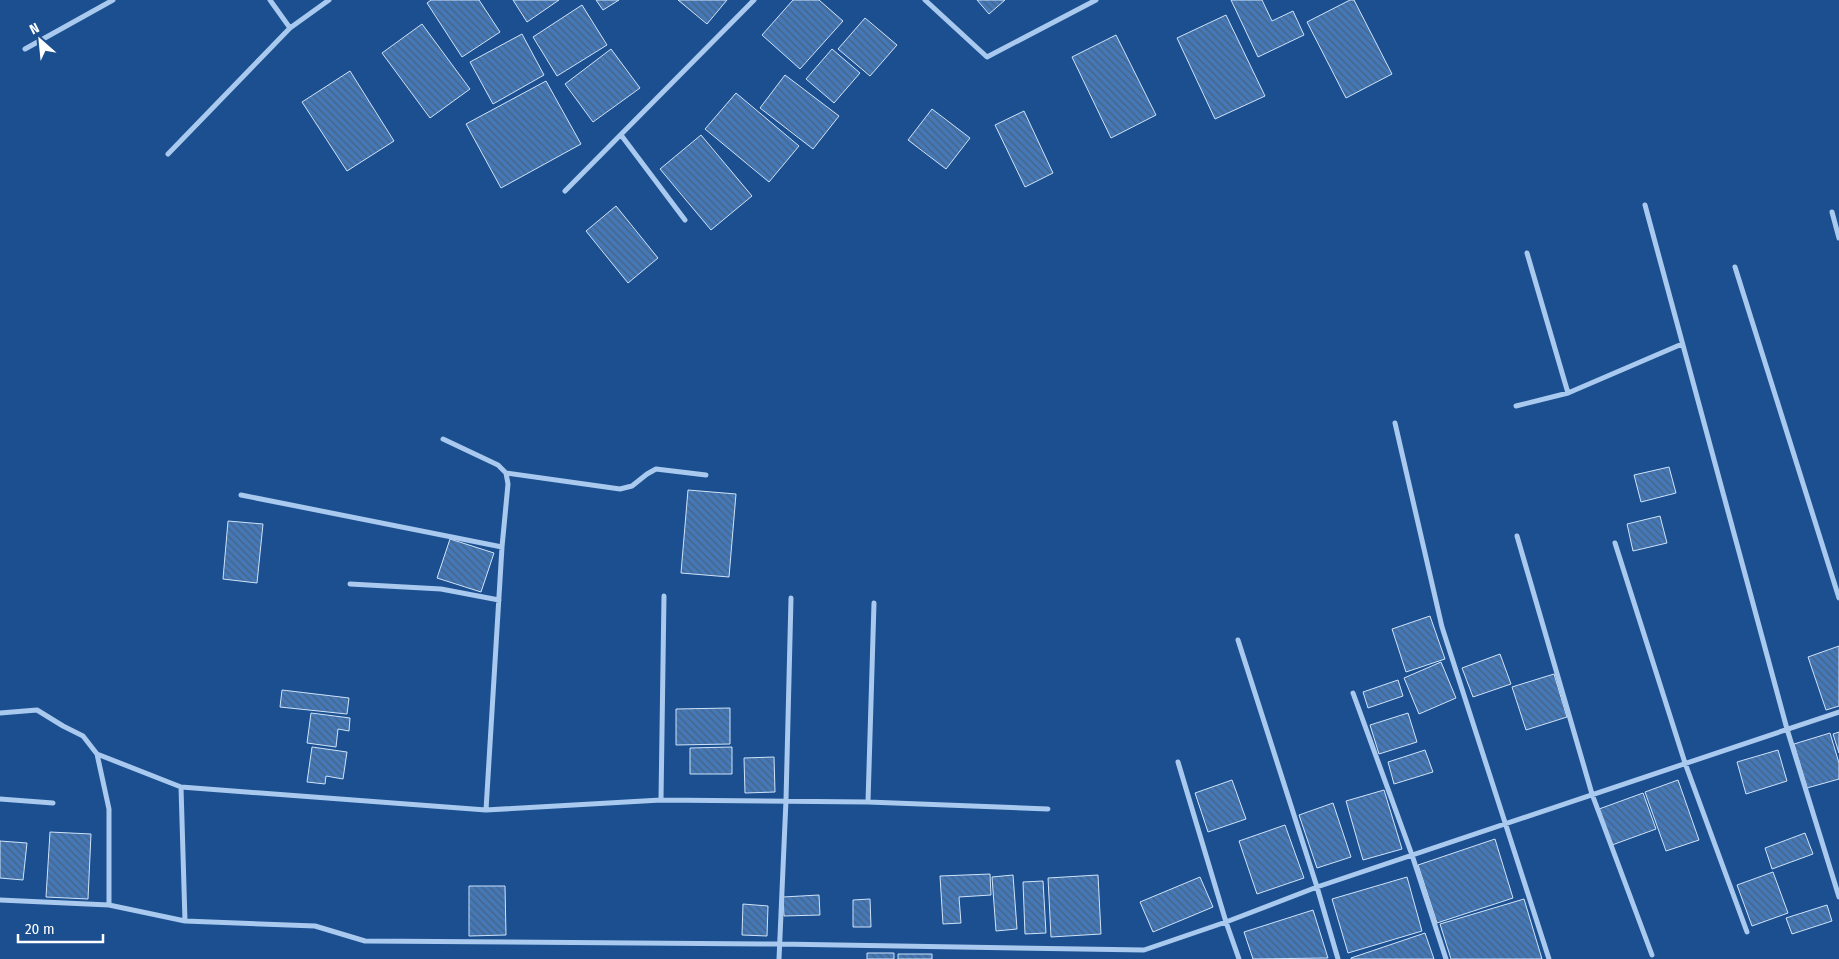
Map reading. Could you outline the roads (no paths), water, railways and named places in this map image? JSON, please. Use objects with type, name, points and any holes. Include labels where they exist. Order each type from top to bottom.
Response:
[{"type":"street","points":[[25,50],[113,0]]},
{"type":"street","points":[[270,0],[290,28]]},
{"type":"street","points":[[168,154],[290,28],[330,0]]},
{"type":"street","points":[[565,191],[754,0]]},
{"type":"street","points":[[925,0],[987,57],[1096,0]]},
{"type":"street","points":[[621,135],[685,220]]},
{"type":"street","points":[[1645,205],[1787,729],[1839,897]]},
{"type":"street","points":[[1832,212],[1839,238]]},
{"type":"street","points":[[1527,253],[1568,393]]},
{"type":"street","points":[[1735,267],[1839,598]]},
{"type":"street","points":[[1516,406],[1568,393],[1682,344]]},
{"type":"street","points":[[1395,422],[1442,627],[1549,959]]},
{"type":"street","points":[[443,439],[498,465],[506,473],[508,484],[502,547],[486,810]]},
{"type":"street","points":[[506,473],[620,488],[632,486],[656,469],[706,475]]},
{"type":"street","points":[[241,495],[502,547]]},
{"type":"street","points":[[1517,536],[1592,794],[1652,955]]},
{"type":"street","points":[[1615,543],[1685,763],[1748,932]]},
{"type":"street","points":[[350,584],[441,588],[499,600]]},
{"type":"street","points":[[661,800],[664,596]]},
{"type":"street","points":[[779,959],[786,800],[791,598]]},
{"type":"street","points":[[868,802],[874,603]]},
{"type":"street","points":[[1238,640],[1338,959]]},
{"type":"street","points":[[1354,693],[1412,855],[1446,959]]},
{"type":"street","points":[[0,713],[38,710],[63,726],[84,736],[97,754],[109,809],[109,905]]},
{"type":"street","points":[[0,900],[109,905],[185,920],[315,926],[365,941],[779,944],[1144,950],[1226,922],[1317,887],[1839,712]]},
{"type":"street","points":[[97,754],[181,787],[486,810],[661,800],[786,800],[1048,809]]},
{"type":"street","points":[[1178,762],[1239,959]]},
{"type":"street","points":[[181,787],[185,920]]},
{"type":"street","points":[[0,799],[53,803]]}]
